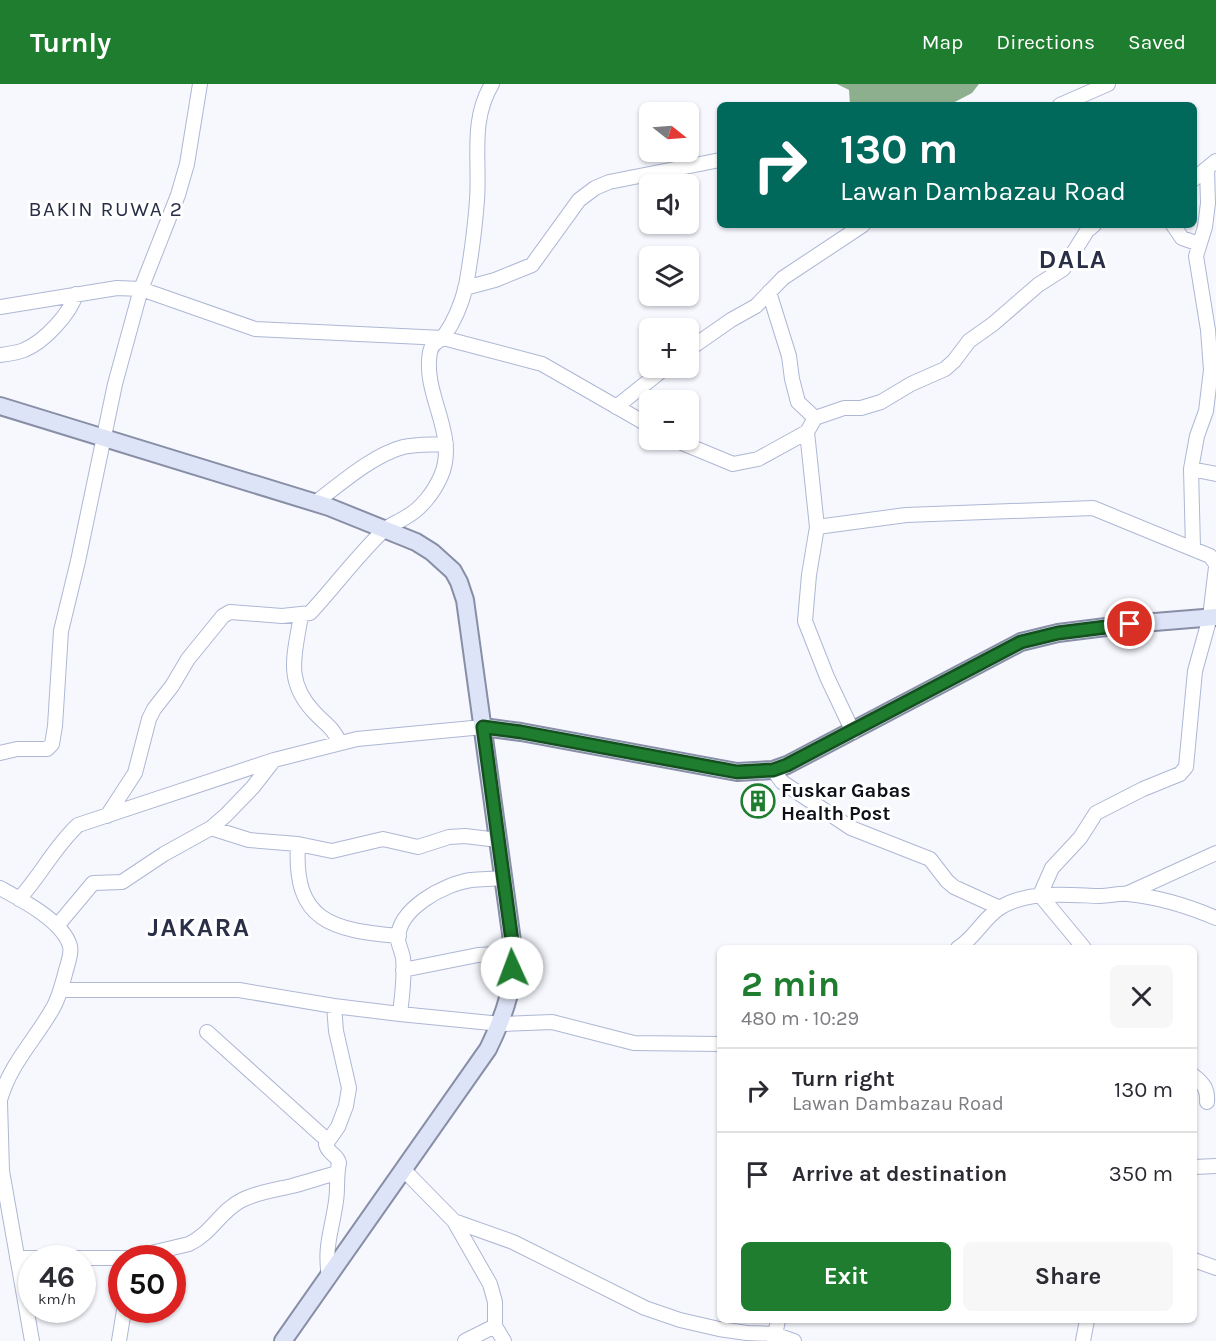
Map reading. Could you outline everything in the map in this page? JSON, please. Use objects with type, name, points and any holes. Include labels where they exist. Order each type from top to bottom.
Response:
[{"type":"main road","points":[[0,406],[315,502],[416,542],[432,552],[453,571],[465,600],[513,953],[512,983],[508,1003],[501,1024],[488,1048],[284,1341]]},
{"type":"main road","points":[[483,727],[737,772],[773,770],[853,732],[1021,642],[1058,633],[1213,617]]},
{"type":"street","points":[[0,753],[17,749],[46,748],[51,744],[56,715],[61,631],[115,384],[141,289],[187,164],[200,84]]},
{"type":"street","points":[[107,816],[135,773],[148,719],[188,659],[223,616],[230,612],[282,616],[310,613],[384,529],[409,516],[434,489],[447,457],[446,444],[429,378],[430,351],[434,342],[443,338],[465,288],[478,198],[477,128],[481,107],[492,84]]},
{"type":"street","points":[[1063,102],[1073,91],[1108,84]]},
{"type":"street","points":[[465,288],[495,280],[532,265],[579,200],[595,188],[609,182],[717,161]]},
{"type":"street","points":[[1197,176],[1211,166]]},
{"type":"street","points":[[1193,548],[1191,469],[1197,435],[1206,411],[1212,370],[1196,256],[1205,227],[1211,166]]},
{"type":"street","points":[[699,342],[756,306],[783,278],[858,228]]},
{"type":"street","points":[[699,450],[733,464],[758,459],[807,432],[815,418],[843,408],[861,408],[882,402],[911,384],[945,369],[969,341],[993,324],[1038,285],[1063,269],[1091,228]]},
{"type":"street","points":[[1175,228],[1182,238],[1198,244]]},
{"type":"street","points":[[0,307],[117,288],[141,289],[255,329],[443,338],[542,364],[639,420]]},
{"type":"street","points":[[769,292],[789,356],[798,402],[815,418]]},
{"type":"street","points":[[0,355],[25,350],[41,338],[62,320],[72,307],[76,294]]},
{"type":"street","points":[[616,407],[652,378]]},
{"type":"street","points":[[807,432],[817,527],[809,575],[805,621],[827,677],[853,732]]},
{"type":"street","points":[[315,502],[352,475],[391,451],[406,446],[446,444]]},
{"type":"street","points":[[1191,469],[1216,474]]},
{"type":"street","points":[[817,527],[906,515],[1093,508],[1210,556],[1216,566],[1213,617],[1195,672],[1186,768],[1180,774],[1143,789],[1096,813],[1080,838],[1052,868],[1040,895]]},
{"type":"street","points":[[301,615],[294,658],[294,676],[301,697],[334,730],[340,743]]},
{"type":"street","points":[[19,899],[35,881],[65,837],[78,825],[274,760],[340,743],[357,739],[483,727]]},
{"type":"street","points":[[57,926],[93,883],[122,882],[164,854],[210,828],[253,787],[274,760]]},
{"type":"street","points":[[773,770],[782,782],[851,828],[930,859],[947,882],[954,887],[1000,908]]},
{"type":"street","points":[[210,828],[249,840],[298,844],[332,851],[383,839],[418,847],[449,837],[465,836],[498,840]]},
{"type":"street","points":[[298,844],[297,878],[313,912],[342,928],[360,933],[399,936]]},
{"type":"street","points":[[1126,894],[1216,853]]},
{"type":"street","points":[[400,1014],[403,970],[399,936],[402,924],[426,897],[450,886],[470,880],[503,878]]},
{"type":"street","points":[[0,888],[57,926],[68,940],[70,949],[61,990],[51,1011],[12,1068],[0,1101],[2,1171],[32,1341]]},
{"type":"street","points":[[965,945],[1000,908],[1040,895],[1126,894],[1187,906],[1216,918]]},
{"type":"street","points":[[1040,895],[1082,945]]},
{"type":"street","points":[[403,970],[478,955],[513,953]]},
{"type":"street","points":[[61,990],[229,989],[400,1014],[501,1024],[552,1022],[634,1043],[717,1044]]},
{"type":"street","points":[[329,1276],[326,1258],[337,1201],[339,1160],[326,1147],[338,1127],[346,1106],[349,1088],[336,1031],[334,1006]]},
{"type":"street","points":[[207,1032],[328,1141]]},
{"type":"street","points":[[1197,1078],[1206,1089],[1206,1103]]},
{"type":"street","points":[[1197,1167],[1216,1166]]},
{"type":"street","points":[[404,1170],[454,1221],[490,1284],[495,1302],[495,1326],[504,1341]]},
{"type":"street","points":[[181,1245],[198,1240],[228,1208],[242,1200],[337,1173]]},
{"type":"street","points":[[454,1221],[513,1242],[645,1308],[680,1320],[719,1329],[794,1341]]},
{"type":"street","points":[[17,1258],[108,1258]]},
{"type":"street","points":[[1197,1261],[1216,1268]]},
{"type":"street","points":[[119,1341],[122,1323]]},
{"type":"street","points":[[774,1338],[776,1323]]},
{"type":"street","points":[[1083,1341],[1086,1323]]},
{"type":"street","points":[[465,1341],[495,1326]]},
{"type":"shaded area","points":[[837,84],[979,84],[972,93],[955,102],[850,102],[849,90]]},
{"type":"place","name":"Fuskar Gabas Health Post","points":[[758,801]]},
{"type":"district","name":"BAKIN RUWA 2","points":[[106,209]]},
{"type":"district","name":"DALA","points":[[1073,259]]},
{"type":"district","name":"JAKARA","points":[[199,927]]},
{"type":"route","points":[[512,968],[512,941],[483,727],[737,772],[773,770],[853,732],[1021,642],[1058,633],[1130,624]]}]
